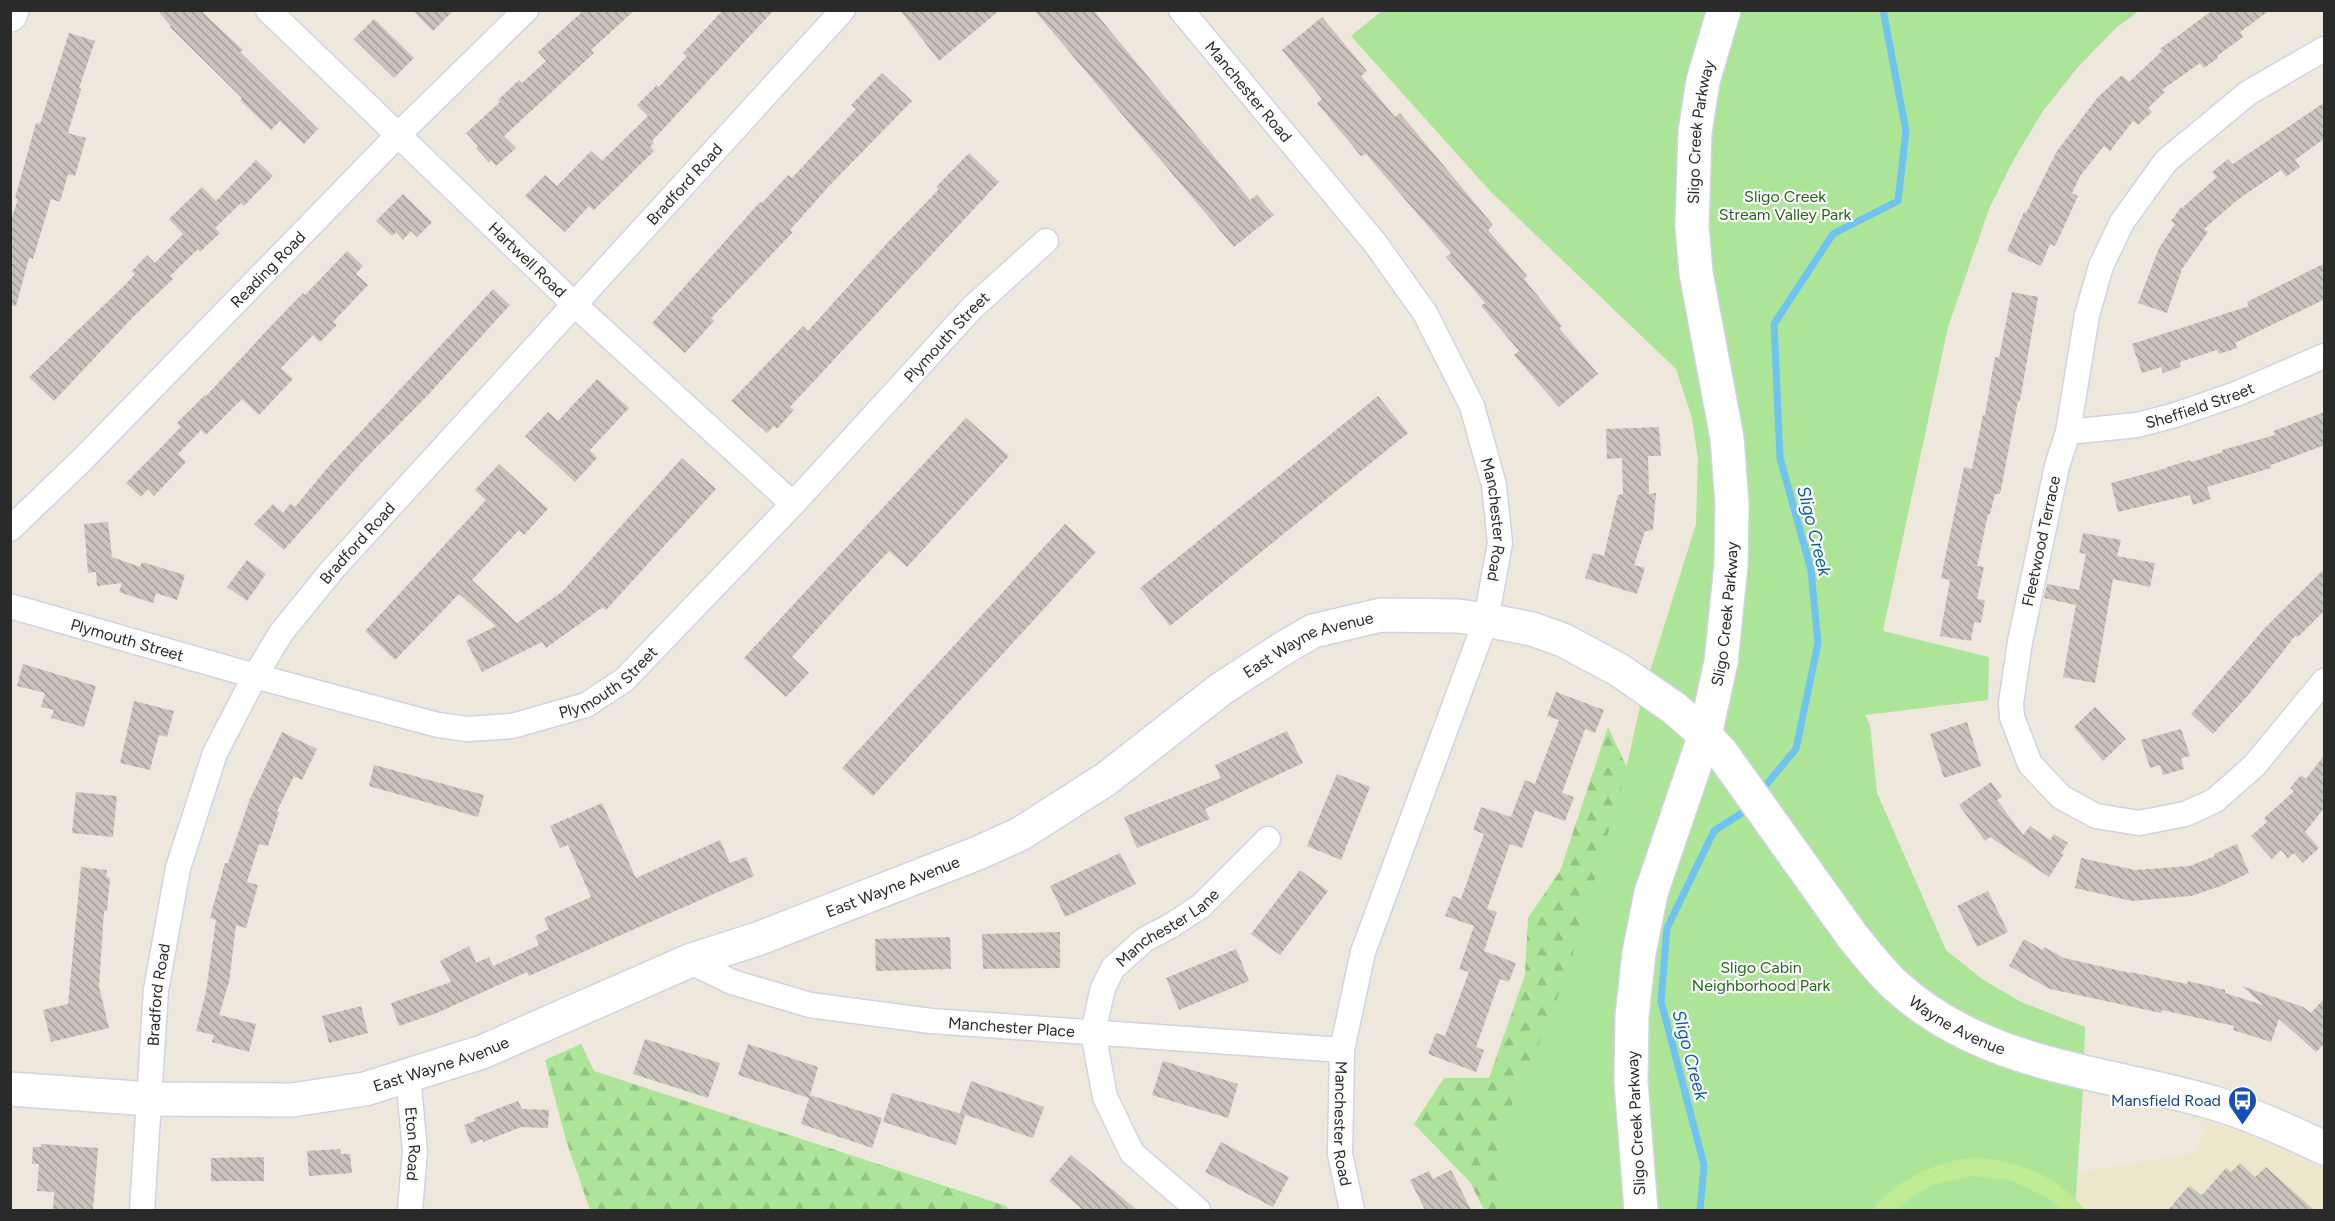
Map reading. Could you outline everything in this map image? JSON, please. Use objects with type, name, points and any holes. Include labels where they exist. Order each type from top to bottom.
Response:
[{"type":"street","name":"Hartwell Road","points":[[268,10],[574,304],[793,504]]},
{"type":"street","name":"Reading Road","points":[[10,529],[83,459],[397,136],[526,10]]},
{"type":"street","name":"Bradford Road","points":[[142,1210],[156,990],[178,868],[215,753],[255,676],[281,633],[332,570],[843,10]]},
{"type":"street","name":"Manchester Road","points":[[1181,10],[1375,243],[1425,313],[1472,406],[1494,485],[1500,543],[1486,620],[1363,952],[1342,1050],[1340,1154],[1352,1210]]},
{"type":"street","name":"Sligo Creek Parkway","points":[[1641,1210],[1630,1082],[1632,1016],[1639,953],[1651,893],[1705,735],[1721,662],[1728,613],[1732,504],[1727,438],[1696,273],[1692,226],[1695,132],[1703,81],[1724,10]]},
{"type":"street","name":"Fleetwood Terrace","points":[[2325,49],[2248,93],[2166,161],[2122,222],[2101,266],[2087,315],[2068,432],[2057,466],[2020,642],[2011,703],[2012,717],[2030,764],[2061,797],[2096,816],[2139,823],[2185,814],[2214,801],[2254,766],[2325,681]]},
{"type":"street","name":"Plymouth Street","points":[[10,606],[415,720],[467,729],[512,726],[586,705],[624,680],[793,504],[972,308],[1046,241]]},
{"type":"street","name":"Sheffield Street","points":[[2068,432],[2137,425],[2172,416],[2236,394],[2325,356]]},
{"type":"street","name":"East Wayne Avenue","points":[[10,1089],[150,1099],[292,1100],[365,1089],[482,1052],[689,961],[760,938],[978,853],[1020,834],[1106,779],[1204,701],[1313,631],[1381,615],[1458,616],[1532,629],[1563,640],[1619,670],[1674,708],[1705,735]]},
{"type":"street","name":"Wayne Avenue","points":[[1705,735],[1737,773],[1853,937],[1889,978],[1913,1000],[1963,1032],[2008,1052],[2050,1066],[2175,1093],[2235,1109],[2325,1148]]},
{"type":"street","name":"Manchester Lane","points":[[1093,1032],[1103,988],[1113,968],[1144,940],[1201,906],[1268,839]]},
{"type":"street","name":"Manchester Place","points":[[689,961],[732,982],[810,1005],[931,1022],[1342,1050]]},
{"type":"street","points":[[1093,1032],[1105,1097],[1132,1153],[1198,1210]]},
{"type":"street","name":"Eton Road","points":[[408,1076],[415,1151],[410,1210]]},
{"type":"shaded area","points":[[2210,1118],[2324,1168],[2324,1210],[2075,1210],[2077,1173],[2196,1153]]},
{"type":"green space","name":"Sligo Creek Stream Valley Park","points":[[1383,10],[2139,11],[2117,27],[2078,67],[2043,111],[2014,159],[1989,209],[1948,327],[1883,631],[1989,657],[1988,700],[1865,715],[1870,725],[1877,793],[1946,950],[1982,979],[2021,1002],[2085,1027],[2075,1210],[1506,1210],[1499,1176],[1501,1144],[1508,1113],[1550,1019],[1573,953],[1622,786],[1643,694],[1696,524],[1698,460],[1692,418],[1676,369],[1491,192],[1351,36]]},
{"type":"green space","points":[[1608,727],[1634,783],[1585,1210],[1484,1210],[1470,1182],[1414,1124],[1444,1078],[1489,1078],[1525,975],[1528,918],[1560,871]]},
{"type":"green space","points":[[581,1044],[594,1071],[1006,1206],[1010,1210],[590,1210],[566,1140],[545,1060]]},
{"type":"green space","points":[[1970,1158],[2003,1161],[2033,1171],[2061,1187],[2085,1210],[2062,1210],[2046,1197],[2010,1180],[1971,1176],[1932,1185],[1896,1210],[1872,1210],[1893,1190],[1916,1175],[1941,1164]]},
{"type":"building","points":[[157,10],[200,10],[243,50],[240,52],[318,129],[304,144],[280,121],[271,130],[170,27]]},
{"type":"building","points":[[412,10],[454,10],[433,31]]},
{"type":"building","points":[[584,10],[635,10],[591,50],[594,53],[504,136],[516,148],[496,166],[491,160],[489,163],[466,133],[500,102],[498,100],[519,80],[522,83],[546,61],[538,52]]},
{"type":"building","points":[[723,10],[774,10],[652,141],[654,143],[650,147],[654,151],[594,210],[589,206],[565,232],[525,196],[545,175],[557,186],[591,151],[602,161],[648,116],[637,105],[657,85],[659,87],[687,56],[683,53]]},
{"type":"building","points":[[900,10],[1000,10],[939,61]]},
{"type":"building","points":[[1034,10],[1093,10],[1250,200],[1257,195],[1274,215],[1234,247]]},
{"type":"building","points":[[2213,10],[2270,10],[2240,32],[2243,37],[2217,56],[2218,58],[2204,68],[2200,63],[2162,90],[2165,92],[2148,108],[2152,112],[2138,125],[2133,121],[2110,151],[2104,146],[2080,176],[2072,193],[2078,196],[2055,246],[2050,244],[2041,266],[2007,251],[2024,212],[2026,213],[2057,151],[2098,97],[2122,75],[2129,82],[2162,51],[2160,49]]},
{"type":"building","points":[[1322,17],[1367,71],[1361,76],[1395,117],[1400,113],[1493,225],[1488,230],[1527,276],[1524,279],[1562,326],[1559,328],[1598,374],[1559,407],[1514,355],[1519,351],[1481,306],[1485,303],[1446,257],[1451,253],[1366,154],[1361,156],[1317,103],[1322,99],[1282,50]]},
{"type":"building","points":[[374,19],[414,58],[394,78],[354,39]]},
{"type":"building","points":[[69,33],[95,41],[79,88],[81,89],[68,133],[86,138],[75,176],[68,174],[60,202],[51,199],[33,259],[29,258],[16,306],[10,305],[10,223],[18,199],[15,198],[36,123],[40,124]]},
{"type":"building","points":[[882,73],[912,101],[829,186],[790,230],[793,232],[711,318],[714,321],[685,353],[652,323],[760,202],[762,203],[788,175],[792,178],[856,109],[851,105]]},
{"type":"building","points":[[2325,102],[2325,138],[2295,160],[2300,167],[2286,177],[2281,170],[2236,201],[2204,229],[2208,232],[2182,269],[2167,313],[2138,303],[2159,248],[2175,224],[2171,221],[2181,207],[2217,177],[2212,172],[2228,159],[2233,164]]},
{"type":"building","points":[[969,153],[999,182],[790,407],[794,410],[777,429],[774,426],[767,433],[731,401],[803,326],[808,331],[939,189],[936,187]]},
{"type":"building","points":[[256,160],[273,176],[244,206],[241,203],[215,228],[220,233],[200,252],[198,249],[170,276],[173,279],[133,317],[54,401],[29,377],[127,283],[135,274],[132,271],[147,255],[155,263],[183,234],[169,219],[202,187],[216,201]]},
{"type":"building","points":[[403,194],[432,222],[417,237],[411,231],[403,240],[396,232],[392,236],[376,221]]},
{"type":"building","points":[[347,251],[363,266],[356,274],[368,285],[333,322],[337,325],[320,342],[313,335],[281,368],[293,379],[259,415],[242,399],[206,435],[201,430],[178,454],[186,462],[154,496],[148,489],[141,497],[126,483],[181,427],[177,423]]},
{"type":"building","points":[[2325,263],[2325,299],[2235,343],[2237,348],[2219,354],[2217,350],[2180,362],[2181,367],[2163,373],[2161,367],[2142,373],[2132,344],[2249,306],[2247,302]]},
{"type":"building","points":[[493,289],[510,305],[427,396],[363,461],[284,550],[254,524],[273,504],[283,513],[291,503],[295,507],[329,466]]},
{"type":"building","points":[[2012,292],[2038,297],[2020,401],[2018,401],[2000,494],[1995,494],[1990,514],[1988,514],[1977,566],[1984,567],[1977,599],[1985,600],[1981,623],[1974,622],[1971,641],[1940,636],[1950,580],[1941,578],[1964,467],[1972,469],[1983,415],[1985,415],[1995,357],[1999,358]]},
{"type":"building","points":[[597,379],[629,408],[590,450],[597,458],[575,482],[525,436],[548,412],[558,421]]},
{"type":"building","points":[[1378,396],[1408,433],[1170,626],[1140,588]]},
{"type":"building","points":[[2325,412],[2325,445],[2271,465],[2271,468],[2207,487],[2211,499],[2193,505],[2190,495],[2118,512],[2111,483],[2190,460],[2191,462],[2223,452],[2222,450],[2275,435],[2273,431]]},
{"type":"building","points":[[966,418],[1009,456],[907,567],[889,551],[846,597],[792,657],[809,673],[786,697],[744,658]]},
{"type":"building","points":[[1659,427],[1661,456],[1648,456],[1649,494],[1656,493],[1653,530],[1645,531],[1634,565],[1645,568],[1637,594],[1585,578],[1593,553],[1604,556],[1618,495],[1623,494],[1622,458],[1607,459],[1606,429]]},
{"type":"building","points":[[682,458],[716,489],[606,610],[603,607],[546,648],[542,642],[482,672],[466,641],[496,626],[459,594],[395,660],[365,631],[486,500],[475,490],[499,464],[548,509],[524,535],[519,530],[472,580],[517,623],[562,592]]},
{"type":"building","points":[[108,522],[112,557],[140,567],[142,562],[185,575],[177,600],[156,593],[153,603],[119,592],[122,583],[97,586],[96,572],[88,573],[84,524]]},
{"type":"building","points":[[1065,524],[1096,552],[873,796],[842,768]]},
{"type":"building","points":[[2083,533],[2121,540],[2117,556],[2155,563],[2150,587],[2113,579],[2095,683],[2063,677],[2076,605],[2044,598],[2047,584],[2079,590],[2086,554],[2079,553]]},
{"type":"building","points":[[247,560],[266,574],[247,601],[227,587]]},
{"type":"building","points":[[2325,568],[2325,610],[2298,637],[2295,636],[2251,692],[2213,734],[2191,714],[2265,628]]},
{"type":"building","points":[[23,664],[96,686],[84,727],[51,718],[54,710],[41,707],[45,693],[17,686]]},
{"type":"building","points":[[1556,692],[1604,710],[1595,733],[1585,729],[1562,793],[1574,797],[1565,821],[1535,810],[1522,848],[1510,844],[1487,909],[1497,912],[1484,951],[1516,963],[1509,982],[1500,979],[1476,1047],[1484,1050],[1476,1072],[1428,1054],[1436,1033],[1445,1036],[1469,972],[1459,969],[1474,926],[1445,916],[1453,896],[1461,899],[1484,834],[1473,830],[1481,807],[1511,817],[1525,780],[1535,784],[1559,720],[1547,716]]},
{"type":"building","points":[[134,701],[174,711],[167,737],[159,735],[150,770],[120,763]]},
{"type":"building","points":[[2095,707],[2126,739],[2103,761],[2074,727]]},
{"type":"building","points":[[1967,722],[1981,766],[1944,778],[1930,734]]},
{"type":"building","points":[[2181,729],[2190,756],[2181,758],[2184,769],[2163,775],[2160,765],[2150,768],[2141,740]]},
{"type":"building","points":[[1287,731],[1303,763],[1205,809],[1210,819],[1137,848],[1124,817],[1221,778],[1215,765]]},
{"type":"building","points":[[282,732],[317,749],[302,780],[294,776],[277,811],[279,812],[268,846],[259,844],[247,882],[258,885],[246,928],[236,925],[229,982],[219,1015],[256,1024],[249,1052],[212,1042],[214,1035],[196,1031],[206,992],[216,920],[210,918],[225,863],[228,863],[250,799]]},
{"type":"building","points":[[2325,754],[2325,807],[2305,832],[2319,848],[2303,863],[2294,853],[2288,858],[2281,850],[2272,859],[2251,836],[2267,822],[2264,818],[2294,791],[2290,788],[2301,775],[2306,779]]},
{"type":"building","points":[[374,765],[484,795],[478,817],[369,786]]},
{"type":"building","points":[[1337,774],[1370,787],[1341,860],[1307,846]]},
{"type":"building","points":[[1991,782],[2002,797],[1997,800],[2023,835],[2030,826],[2050,840],[2054,834],[2068,843],[2061,854],[2064,854],[2049,877],[1990,837],[1985,841],[1959,805]]},
{"type":"building","points":[[76,792],[117,796],[113,837],[72,833]]},
{"type":"building","points":[[602,803],[636,878],[720,840],[730,863],[746,857],[754,876],[529,976],[527,972],[437,1013],[399,1026],[391,1003],[451,982],[440,961],[469,946],[476,963],[489,957],[493,966],[539,945],[535,936],[549,929],[544,918],[591,897],[568,845],[560,848],[550,826]]},
{"type":"building","points":[[2237,844],[2249,873],[2191,896],[2132,901],[2075,888],[2081,858],[2135,870],[2190,866]]},
{"type":"building","points":[[1120,853],[1136,884],[1065,917],[1050,886]]},
{"type":"building","points":[[81,867],[107,870],[106,877],[110,878],[107,911],[104,911],[99,987],[109,1028],[51,1042],[43,1010],[68,1004]]},
{"type":"building","points":[[1300,870],[1328,891],[1280,955],[1251,934]]},
{"type":"building","points":[[1988,891],[2008,932],[1977,947],[1957,906]]},
{"type":"building","points":[[1060,932],[1060,968],[983,969],[982,934]]},
{"type":"building","points":[[950,937],[951,969],[876,971],[875,939]]},
{"type":"building","points":[[2024,939],[2064,958],[2187,984],[2188,981],[2225,990],[2225,993],[2263,1005],[2242,986],[2303,1007],[2311,1013],[2325,998],[2325,1043],[2316,1052],[2279,1019],[2271,1042],[2233,1030],[2234,1026],[2050,989],[2009,966]]},
{"type":"building","points":[[1236,949],[1249,981],[1179,1010],[1166,978]]},
{"type":"building","points":[[361,1006],[368,1033],[329,1043],[322,1016]]},
{"type":"building","points":[[645,1039],[720,1063],[708,1098],[633,1074]]},
{"type":"building","points":[[748,1044],[818,1067],[810,1095],[882,1118],[872,1148],[801,1124],[809,1098],[738,1075]]},
{"type":"building","points":[[1163,1061],[1238,1084],[1228,1118],[1152,1095]]},
{"type":"building","points":[[971,1081],[1044,1107],[1033,1138],[960,1113]]},
{"type":"building","points":[[892,1093],[965,1115],[956,1145],[883,1122]]},
{"type":"building","points":[[518,1101],[522,1109],[549,1110],[548,1128],[521,1127],[483,1142],[483,1139],[471,1144],[464,1125],[475,1121],[474,1118]]},
{"type":"building","points":[[1221,1142],[1289,1177],[1273,1207],[1205,1172]]},
{"type":"building","points":[[41,1144],[98,1148],[93,1210],[53,1210],[54,1192],[37,1191],[39,1164],[32,1164],[33,1147],[41,1147]]},
{"type":"building","points":[[340,1149],[341,1154],[350,1154],[352,1173],[309,1176],[307,1151]]},
{"type":"building","points":[[1071,1155],[1137,1210],[1083,1210],[1049,1181]]},
{"type":"building","points":[[264,1157],[264,1181],[211,1181],[211,1158]]},
{"type":"building","points":[[2240,1163],[2255,1177],[2266,1167],[2314,1210],[2168,1210],[2189,1186],[2202,1195],[2226,1168],[2231,1172]]},
{"type":"building","points":[[1451,1170],[1471,1210],[1425,1210],[1410,1180],[1429,1171],[1433,1179]]},
{"type":"waterway","name":"Sligo Creek","points":[[1761,791],[1796,749],[1818,643],[1811,570],[1780,458],[1774,324],[1833,234],[1898,201],[1906,131],[1883,10]]},
{"type":"waterway","name":"Sligo Creek","points":[[1700,1210],[1704,1165],[1661,1001],[1667,928],[1714,831],[1742,813],[1748,806]]},
{"type":"place","name":"Mansfield Road","points":[[2242,1126]]},
{"type":"park label","name":"Sligo Cabin Neighborhood Park","points":[[1761,976]]}]
